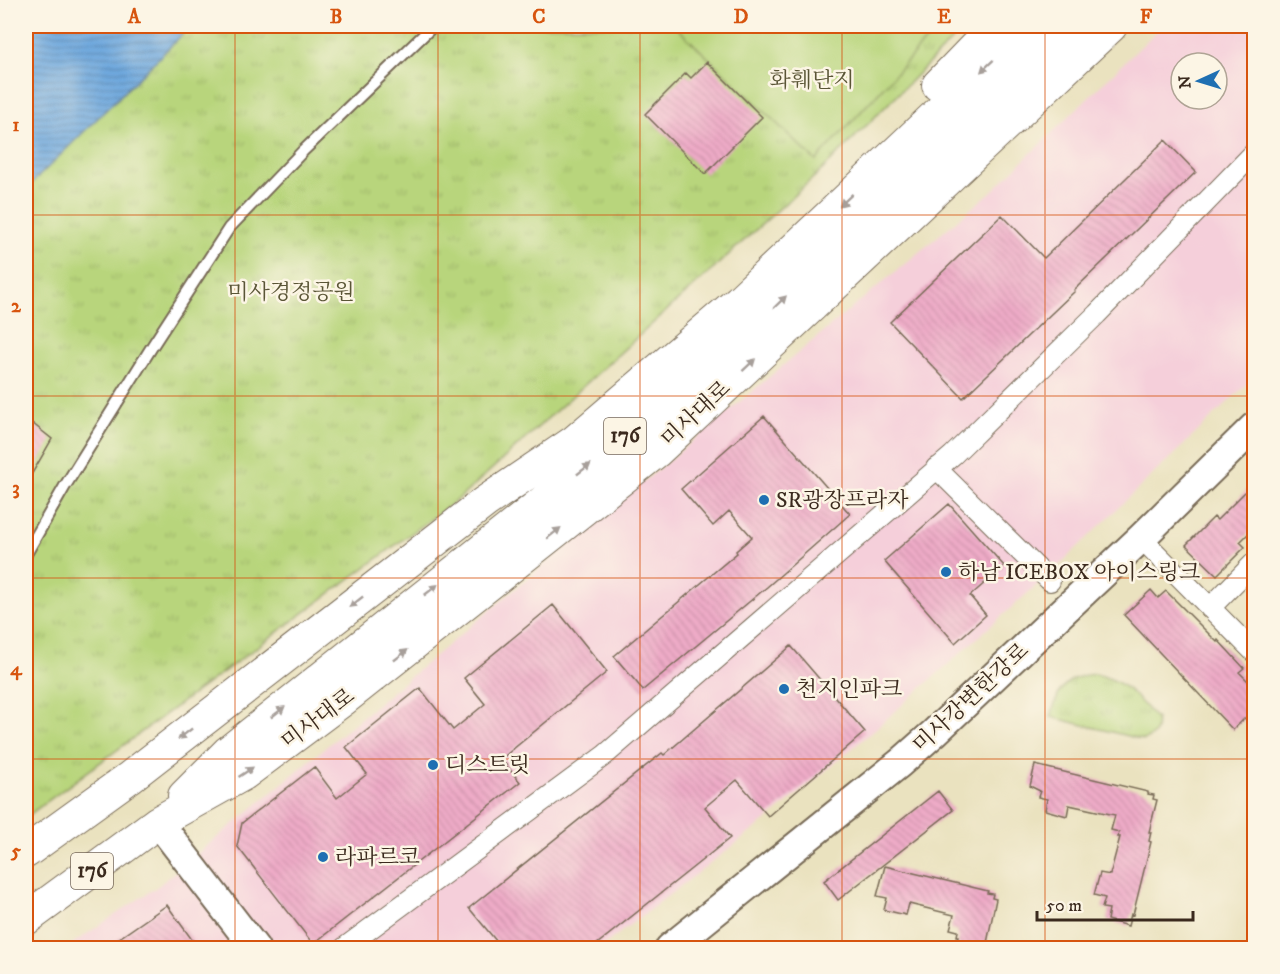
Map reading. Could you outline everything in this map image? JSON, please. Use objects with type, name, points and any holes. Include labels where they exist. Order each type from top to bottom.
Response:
[{"type":"main road","points":[[485,502],[530,456],[693,314],[931,92],[995,26]]},
{"type":"main road","name":"176","points":[[26,852],[130,777],[485,502],[575,441],[738,302],[1030,26]]},
{"type":"main road","name":"미사대로","points":[[158,822],[228,752],[633,430],[764,317],[1071,26]]},
{"type":"main road","name":"미사대로","points":[[26,919],[158,822],[244,774],[343,700],[656,453],[1111,26]]},
{"type":"street","points":[[344,948],[605,755],[953,454],[1097,314],[1254,153]]},
{"type":"street","name":"미사강변한강로","points":[[670,948],[909,755],[1141,538],[1254,427]]},
{"type":"street","points":[[936,468],[1050,581]]},
{"type":"street","points":[[1141,538],[1254,652]]},
{"type":"street","points":[[1210,608],[1254,563]]},
{"type":"street","points":[[158,822],[255,948]]},
{"type":"lane","points":[[26,554],[65,486],[229,228],[303,151],[433,26]]},
{"type":"shaded area","points":[[1162,26],[1254,26],[1254,377],[1057,567],[873,731],[768,819],[600,948],[66,948],[158,886],[991,192]]},
{"type":"green space","name":"미사경정공원","points":[[26,26],[966,26],[823,169],[461,497],[26,817]]},
{"type":"green space","name":"화훼단지","points":[[675,26],[939,26],[816,161]]},
{"type":"green space","points":[[1095,674],[1123,686],[1156,719],[1157,726],[1151,737],[1144,740],[1051,717],[1056,699],[1064,686],[1076,678]]},
{"type":"water","points":[[26,26],[191,26],[26,189]]},
{"type":"building","points":[[707,62],[762,117],[705,174],[645,114],[686,73],[691,78]]},
{"type":"building","points":[[1165,140],[1196,172],[963,398],[890,322],[1002,215],[1044,258]]},
{"type":"building","name":"SR광장프라자","points":[[764,416],[850,514],[767,587],[643,690],[614,656],[737,553],[736,551],[752,537],[729,511],[713,526],[681,489]]},
{"type":"building","points":[[32,423],[52,439],[26,484],[26,431]]},
{"type":"building","points":[[1254,483],[1254,528],[1240,542],[1245,547],[1217,575],[1186,545],[1214,517],[1217,520]]},
{"type":"building","name":"하남 ICEBOX 아이스링크","points":[[949,504],[1004,566],[970,596],[986,615],[955,643],[884,561]]},
{"type":"building","points":[[1151,590],[1158,598],[1166,591],[1244,668],[1239,672],[1254,687],[1254,709],[1233,730],[1124,615]]},
{"type":"building","points":[[553,605],[607,672],[501,759],[520,782],[313,944],[237,846],[242,823],[314,767],[337,798],[367,774],[346,747],[420,688],[453,730],[485,704],[464,678]]},
{"type":"building","points":[[791,646],[865,732],[768,816],[737,780],[705,807],[730,838],[592,948],[502,948],[469,908],[662,753],[664,755]]},
{"type":"building","points":[[1035,765],[1148,792],[1154,795],[1153,799],[1157,800],[1149,832],[1151,832],[1149,841],[1151,842],[1133,915],[1131,914],[1128,926],[1107,920],[1109,909],[1102,908],[1105,898],[1094,895],[1100,873],[1110,875],[1120,837],[1118,837],[1119,832],[1111,830],[1115,815],[1069,805],[1067,816],[1045,810],[1047,799],[1038,797],[1040,791],[1030,786]]},
{"type":"building","points":[[938,791],[953,810],[838,900],[824,881]]},
{"type":"building","points":[[885,866],[993,894],[992,898],[996,899],[986,948],[957,946],[958,931],[950,929],[954,915],[909,904],[906,915],[884,910],[887,898],[877,896]]},
{"type":"building","points":[[167,905],[198,948],[105,948]]},
{"type":"place","name":"SR광장프라자","points":[[764,500]]},
{"type":"place","name":"하남 ICEBOX 아이스링크","points":[[946,572]]},
{"type":"place","name":"천지인파크","points":[[784,689]]},
{"type":"place","name":"디스트릿","points":[[433,765]]},
{"type":"place","name":"라파르코","points":[[323,857]]}]
